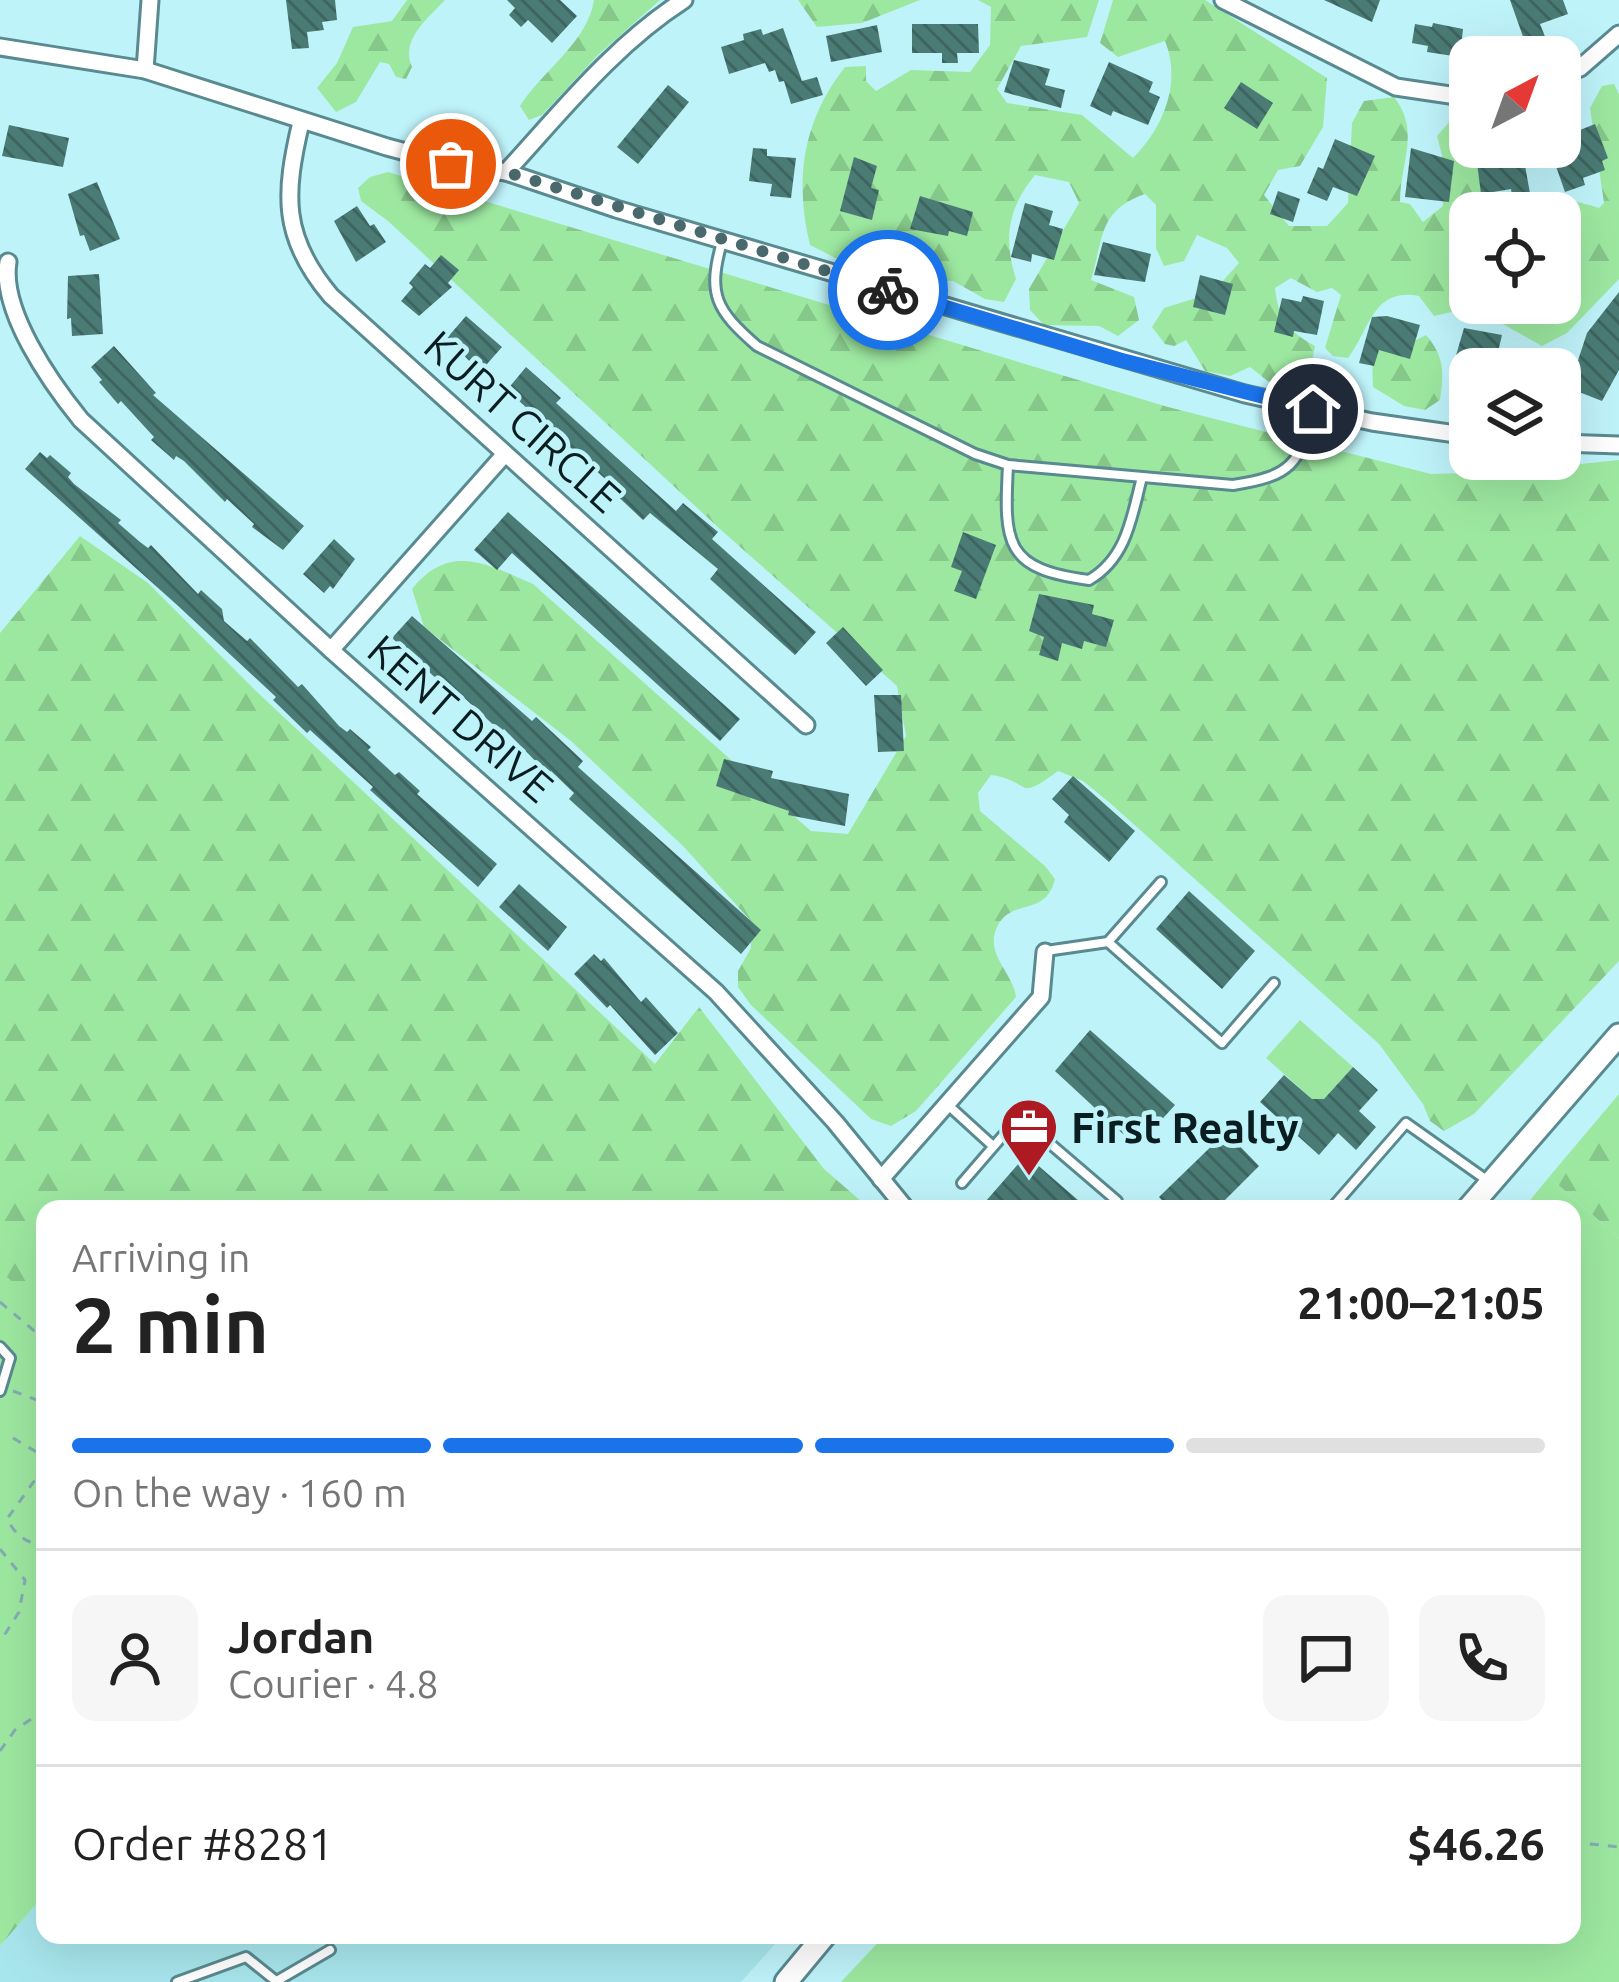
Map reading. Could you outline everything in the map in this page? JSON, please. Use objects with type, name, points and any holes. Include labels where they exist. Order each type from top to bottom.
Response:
[{"type":"main road","points":[[1477,1200],[1619,1035]]},
{"type":"main road","points":[[786,1982],[818,1944]]},
{"type":"street","points":[[145,70],[150,0]]},
{"type":"street","points":[[506,172],[607,62],[684,0]]},
{"type":"street","points":[[1223,0],[1396,87],[1449,95]]},
{"type":"street","points":[[1581,67],[1619,34]]},
{"type":"street","points":[[0,47],[145,70],[301,122],[451,164],[506,172],[1120,360],[1313,409],[1449,432]]},
{"type":"street","name":"KURT CIRCLE","points":[[301,122],[291,164],[289,205],[298,249],[309,270],[343,308],[806,725]]},
{"type":"street","name":"KENT DRIVE","points":[[8,262],[7,293],[31,346],[53,385],[81,420],[716,992],[835,1122],[898,1200]]},
{"type":"street","points":[[1581,444],[1619,445]]},
{"type":"street","points":[[331,650],[504,455]]},
{"type":"street","points":[[881,1179],[1041,997],[1045,952]]},
{"type":"lane","points":[[723,241],[714,271],[715,298],[730,322],[757,346],[1008,466],[1233,485],[1265,480],[1288,467],[1304,450],[1313,409]]},
{"type":"lane","points":[[1008,466],[1005,525],[1016,549],[1034,569],[1089,580],[1107,569],[1126,540],[1142,477]]},
{"type":"lane","points":[[1045,952],[1108,942],[1161,882]]},
{"type":"lane","points":[[1108,942],[1222,1043],[1274,983]]},
{"type":"lane","points":[[948,1105],[993,1146]]},
{"type":"lane","points":[[962,1183],[1018,1117],[1116,1200]]},
{"type":"lane","points":[[1339,1200],[1406,1123],[1492,1184]]},
{"type":"lane","points":[[0,1347],[10,1358],[1,1389]]},
{"type":"lane","points":[[177,1982],[246,1958],[276,1982],[330,1950]]},
{"type":"path","points":[[0,1302],[36,1332]]},
{"type":"path","points":[[1,1389],[36,1400]]},
{"type":"path","points":[[13,1438],[36,1452]]},
{"type":"path","points":[[36,1479],[8,1519],[15,1533],[36,1544]]},
{"type":"path","points":[[0,1549],[25,1580],[19,1612],[0,1642]]},
{"type":"path","points":[[0,1751],[15,1730],[36,1716]]},
{"type":"path","points":[[1581,1843],[1619,1847]]},
{"type":"shaded area","points":[[36,1904],[36,1944],[775,1944],[741,1982],[0,1982],[0,1946]]},
{"type":"green space","points":[[407,0],[445,0],[412,39],[412,67],[406,79],[396,77],[389,64],[380,62],[356,102],[336,112],[317,88],[337,63],[353,27],[392,21]]},
{"type":"green space","points":[[594,0],[660,0],[598,55],[542,115],[529,120],[520,106],[574,43]]},
{"type":"green space","points":[[798,0],[920,0],[862,23],[817,27]]},
{"type":"green space","points":[[978,0],[1099,0],[1087,37],[1021,46],[997,89],[1007,103],[1082,115],[1133,158],[1153,133],[1167,104],[1170,57],[1165,41],[1118,57],[1100,43],[1113,0],[1205,0],[1327,78],[1323,127],[1300,166],[1278,170],[1264,195],[1289,226],[1327,226],[1348,203],[1352,123],[1364,101],[1394,97],[1408,135],[1400,202],[1410,204],[1423,222],[1443,206],[1437,136],[1449,122],[1449,168],[1481,168],[1483,192],[1449,192],[1449,313],[1434,316],[1419,296],[1392,298],[1374,313],[1348,358],[1333,356],[1325,348],[1341,295],[1332,288],[1317,292],[1291,278],[1275,288],[1277,299],[1286,323],[1315,346],[1311,366],[1299,368],[1286,382],[1269,382],[1250,367],[1230,376],[1205,371],[1186,340],[1174,346],[1165,344],[1152,327],[1164,308],[1212,293],[1239,263],[1227,248],[1197,235],[1184,261],[1164,266],[1156,248],[1156,205],[1145,194],[1111,217],[1091,280],[1134,297],[1139,320],[1118,336],[1099,326],[1044,325],[1030,310],[1029,289],[1079,203],[1069,182],[1035,175],[1010,224],[1016,279],[1004,302],[985,299],[953,281],[920,279],[900,265],[855,268],[810,245],[803,197],[806,152],[820,108],[845,67],[866,66],[866,81],[876,91],[911,70],[970,72],[990,45],[991,7]]},
{"type":"green space","points":[[1614,84],[1619,94],[1619,279],[1581,318],[1581,204],[1599,208],[1604,203],[1590,108],[1602,86]]},
{"type":"green space","points":[[388,172],[1168,407],[1431,474],[1449,474],[1449,480],[1581,480],[1581,464],[1619,460],[1619,961],[1474,1114],[1444,1131],[1430,1121],[1379,1044],[1083,781],[1058,771],[1029,788],[991,775],[978,793],[980,811],[1055,879],[1044,898],[1004,917],[994,935],[996,954],[1016,997],[916,1111],[891,1126],[871,1119],[751,1005],[738,987],[738,971],[751,948],[750,920],[683,846],[571,741],[424,627],[412,589],[426,574],[455,561],[485,564],[533,584],[811,831],[848,834],[906,736],[897,686],[361,201],[358,188],[370,177]]},
{"type":"green space","points":[[1503,324],[1576,324],[1542,346]]},
{"type":"green space","points":[[1426,335],[1440,358],[1442,374],[1440,400],[1425,410],[1404,406],[1373,387],[1372,354],[1386,347],[1399,349]]},
{"type":"green space","points":[[80,536],[148,583],[257,692],[655,1064],[699,1007],[824,1169],[860,1200],[36,1200],[36,1904],[0,1946],[0,633]]},
{"type":"green space","points":[[1300,1020],[1353,1067],[1324,1099],[1312,1099],[1266,1058]]},
{"type":"green space","points":[[1619,1094],[1619,1238],[1581,1200],[1549,1177]]},
{"type":"green space","points":[[1549,1177],[1575,1200],[1530,1200]]},
{"type":"green space","points":[[1581,1205],[1619,1238],[1619,1982],[841,1982],[877,1944],[1581,1944]]},
{"type":"green space","points":[[0,1271],[36,1302],[36,1896],[0,1937]]},
{"type":"building","points":[[286,0],[335,0],[337,20],[322,22],[324,30],[307,32],[309,48],[292,49]]},
{"type":"building","points":[[507,0],[560,0],[577,16],[552,43],[528,20],[521,27],[509,15],[515,8]]},
{"type":"building","points":[[1324,0],[1380,0],[1372,22]]},
{"type":"building","points":[[1510,0],[1563,0],[1568,14],[1540,24],[1545,36],[1523,36]]},
{"type":"building","points":[[1433,23],[1463,29],[1462,36],[1449,36],[1449,55],[1427,52],[1428,46],[1412,43],[1415,24],[1432,27]]},
{"type":"building","points":[[912,24],[978,24],[979,53],[957,53],[958,63],[942,63],[942,53],[912,53]]},
{"type":"building","points":[[877,25],[882,52],[831,62],[826,36]]},
{"type":"building","points":[[783,28],[802,81],[817,77],[823,95],[791,104],[784,81],[779,82],[775,70],[769,72],[765,63],[729,74],[721,47],[744,40],[743,34],[761,29],[763,35]]},
{"type":"building","points":[[1014,60],[1050,69],[1045,85],[1065,90],[1061,108],[1004,92]]},
{"type":"building","points":[[1109,62],[1153,82],[1149,92],[1160,97],[1148,125],[1090,106]]},
{"type":"building","points":[[1241,82],[1273,103],[1257,129],[1224,108]]},
{"type":"building","points":[[668,85],[689,102],[638,164],[617,147]]},
{"type":"building","points":[[1595,124],[1608,158],[1602,161],[1605,170],[1565,192],[1557,168],[1581,168],[1581,130]]},
{"type":"building","points":[[9,125],[69,138],[63,167],[2,156]]},
{"type":"building","points":[[1335,139],[1375,156],[1357,196],[1333,187],[1327,201],[1307,193]]},
{"type":"building","points":[[753,148],[767,149],[767,156],[796,158],[791,198],[770,196],[772,184],[749,181]]},
{"type":"building","points":[[1411,148],[1449,159],[1449,168],[1453,168],[1449,202],[1405,197]]},
{"type":"building","points":[[854,157],[877,166],[871,188],[879,190],[872,220],[840,211]]},
{"type":"building","points":[[1478,168],[1525,168],[1530,192],[1481,192]]},
{"type":"building","points":[[97,182],[120,239],[90,251],[84,235],[80,236],[68,194]]},
{"type":"building","points":[[1278,191],[1300,199],[1293,222],[1270,214]]},
{"type":"building","points":[[920,196],[973,212],[967,236],[910,229]]},
{"type":"building","points":[[1025,203],[1053,211],[1049,225],[1063,229],[1054,260],[1032,254],[1031,262],[1011,257]]},
{"type":"building","points":[[357,206],[386,242],[356,262],[334,221]]},
{"type":"building","points":[[1103,242],[1151,254],[1145,282],[1094,275]]},
{"type":"building","points":[[441,255],[459,270],[448,283],[452,287],[419,316],[401,301],[425,264],[430,268]]},
{"type":"building","points":[[99,274],[103,334],[72,336],[71,318],[67,319],[68,276]]},
{"type":"building","points":[[1200,275],[1233,284],[1225,315],[1193,307]]},
{"type":"building","points":[[1619,292],[1619,370],[1602,401],[1581,393],[1581,351],[1587,333]]},
{"type":"building","points":[[1303,296],[1324,301],[1317,335],[1294,331],[1293,337],[1274,332],[1282,298],[1301,302]]},
{"type":"building","points":[[466,316],[502,347],[480,372],[447,338]]},
{"type":"building","points":[[1372,317],[1420,325],[1410,359],[1379,350],[1374,366],[1359,363]]},
{"type":"building","points":[[1464,328],[1502,335],[1499,348],[1458,348]]},
{"type":"building","points":[[114,346],[156,393],[153,395],[304,526],[283,550],[252,527],[184,461],[176,456],[174,460],[151,440],[154,437],[99,382],[91,367]]},
{"type":"building","points":[[526,367],[561,398],[556,403],[676,511],[683,503],[718,532],[712,539],[816,632],[795,655],[710,579],[718,569],[650,513],[643,520],[610,489],[613,486],[507,390]]},
{"type":"building","points":[[40,452],[71,473],[68,477],[74,484],[121,520],[118,523],[140,542],[148,548],[151,545],[198,594],[201,590],[222,609],[224,621],[247,641],[250,638],[298,687],[302,684],[339,726],[371,747],[368,750],[395,775],[399,772],[420,791],[417,794],[497,864],[478,887],[25,469]]},
{"type":"building","points":[[508,512],[740,719],[720,741],[512,553],[497,570],[474,550]]},
{"type":"building","points":[[963,532],[996,545],[976,599],[954,591],[962,571],[951,567]]},
{"type":"building","points":[[334,539],[355,559],[333,589],[330,586],[324,593],[303,574]]},
{"type":"building","points":[[1039,594],[1094,605],[1092,614],[1114,620],[1106,647],[1084,641],[1082,649],[1062,643],[1058,661],[1039,655],[1044,637],[1029,631]]},
{"type":"building","points":[[412,616],[532,721],[536,717],[583,761],[578,767],[761,930],[741,954],[569,799],[574,793],[504,729],[501,732],[443,678],[440,682],[426,674],[402,652],[392,638]]},
{"type":"building","points":[[843,627],[883,670],[866,686],[826,643]]},
{"type":"building","points":[[874,695],[901,695],[904,751],[878,752]]},
{"type":"building","points":[[724,759],[773,771],[771,778],[849,794],[845,826],[788,815],[789,811],[716,786]]},
{"type":"building","points":[[1073,776],[1135,831],[1109,862],[1064,822],[1069,815],[1052,799]]},
{"type":"building","points":[[519,884],[567,927],[548,951],[499,907]]},
{"type":"building","points":[[1189,891],[1255,951],[1222,989],[1156,929]]},
{"type":"building","points":[[594,954],[601,961],[604,958],[641,1002],[646,997],[678,1033],[655,1055],[574,974]]},
{"type":"building","points":[[1090,1030],[1175,1105],[1137,1147],[1055,1071]]},
{"type":"building","points":[[1353,1067],[1378,1090],[1359,1111],[1376,1127],[1356,1150],[1338,1133],[1319,1155],[1260,1102],[1284,1075],[1312,1099],[1324,1099]]},
{"type":"building","points":[[1226,1132],[1259,1166],[1225,1200],[1159,1197]]},
{"type":"building","name":"First Realty","points":[[1026,1155],[1078,1200],[987,1200]]},
{"type":"way so far","points":[[451,164],[506,172],[888,290]]},
{"type":"place","name":"First Realty","points":[[1029,1178]]},
{"type":"route","points":[[888,290],[1120,360],[1313,409]]}]
